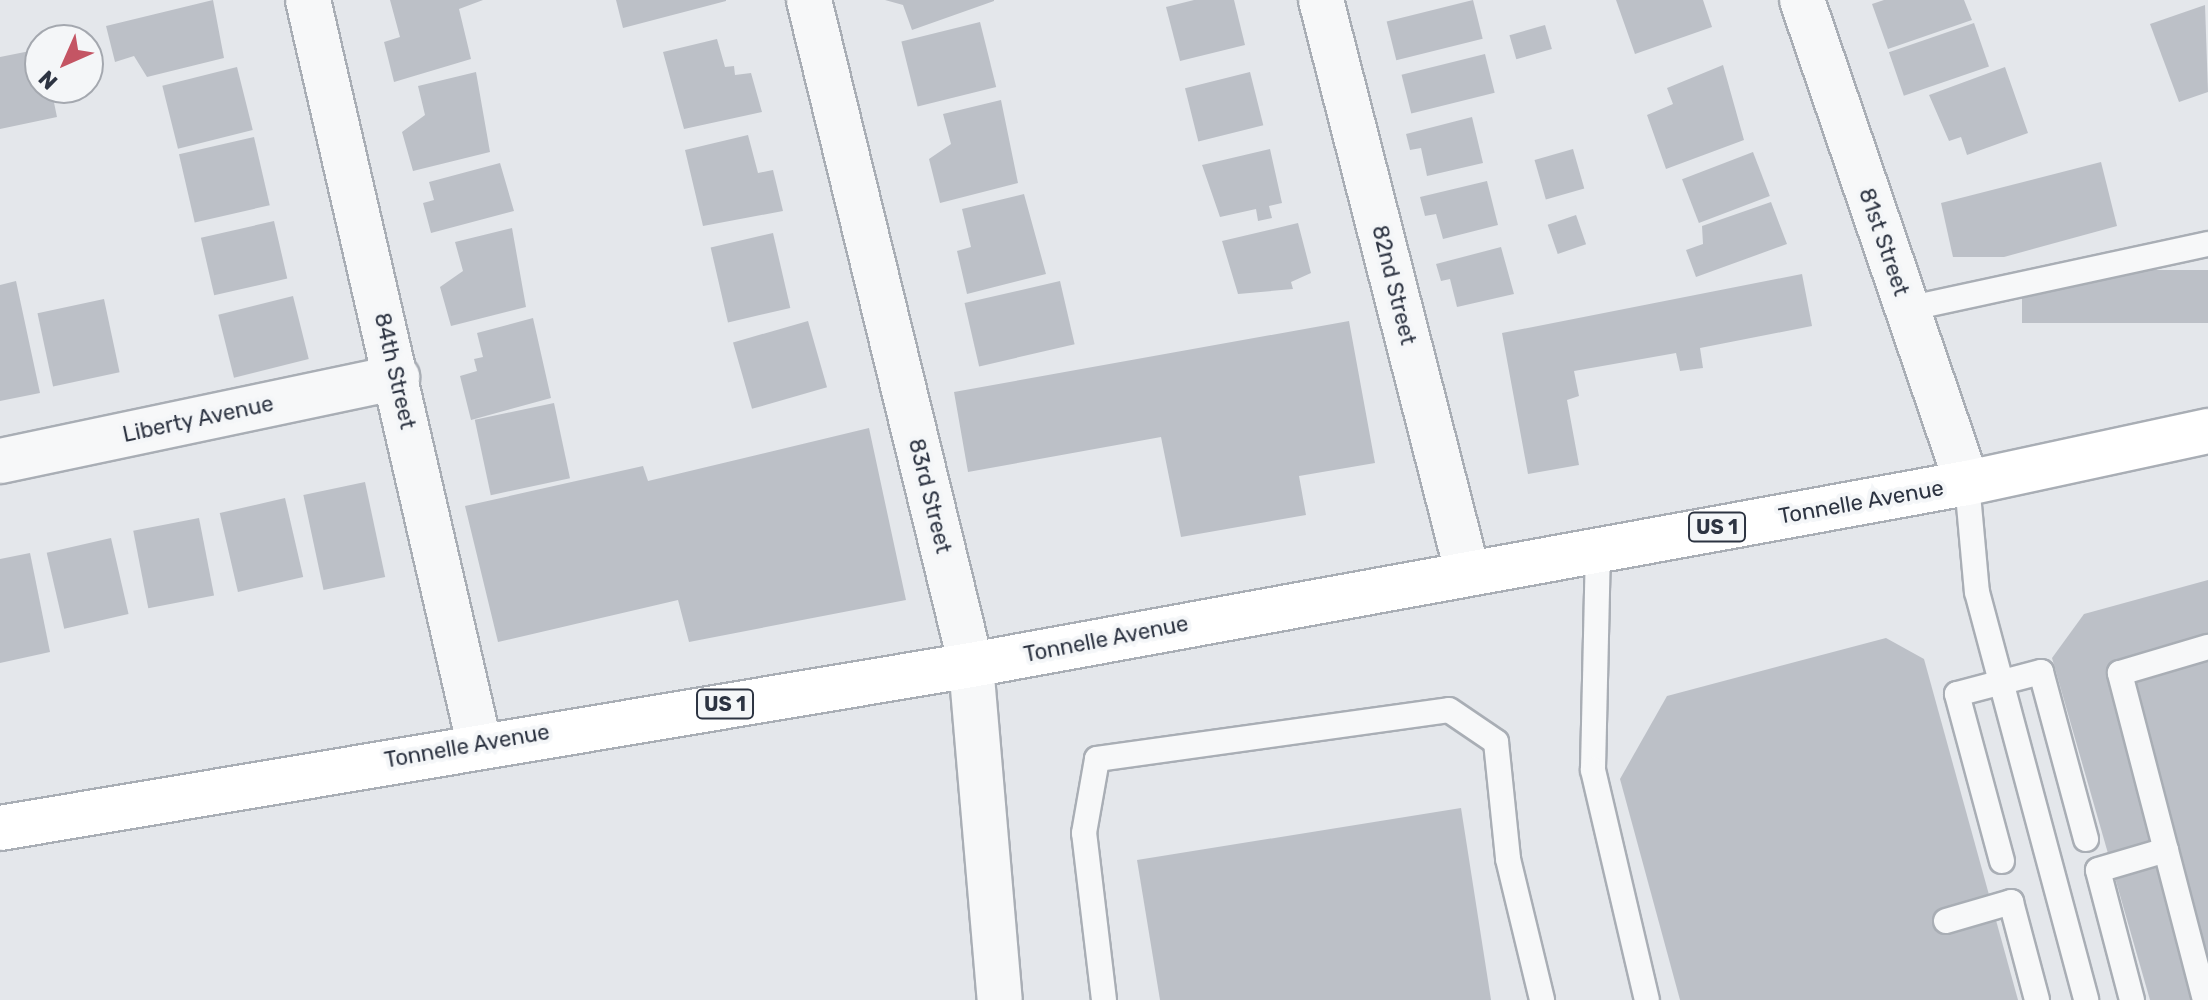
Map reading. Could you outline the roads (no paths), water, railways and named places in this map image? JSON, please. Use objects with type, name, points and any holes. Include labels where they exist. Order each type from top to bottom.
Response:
[{"type":"main road","name":"Tonnelle Avenue","points":[[0,828],[479,743],[971,665],[1467,571],[1967,483],[2208,431]]},
{"type":"street","name":"84th Street","points":[[308,0],[479,743]]},
{"type":"street","name":"83rd Street","points":[[809,0],[971,665],[1000,1000]]},
{"type":"street","name":"82nd Street","points":[[1321,0],[1467,571]]},
{"type":"street","name":"81st Street","points":[[1802,0],[1967,483]]},
{"type":"street","name":"Liberty Avenue","points":[[0,461],[397,377]]},
{"type":"lane","points":[[1907,309],[2208,244]]},
{"type":"lane","points":[[1967,483],[1977,592],[2086,1000]]},
{"type":"lane","points":[[1598,548],[1593,770],[1647,1000]]},
{"type":"lane","points":[[2205,1000],[2120,673],[2208,647]]},
{"type":"lane","points":[[2002,861],[1957,694],[2001,682],[2041,672],[2086,839]]},
{"type":"lane","points":[[1104,1000],[1084,833],[1097,759],[1449,710],[1496,742],[1508,859],[1542,1000]]},
{"type":"lane","points":[[2132,1000],[2098,870],[2166,850]]},
{"type":"lane","points":[[1946,921],[2011,902],[2037,1000]]}]
